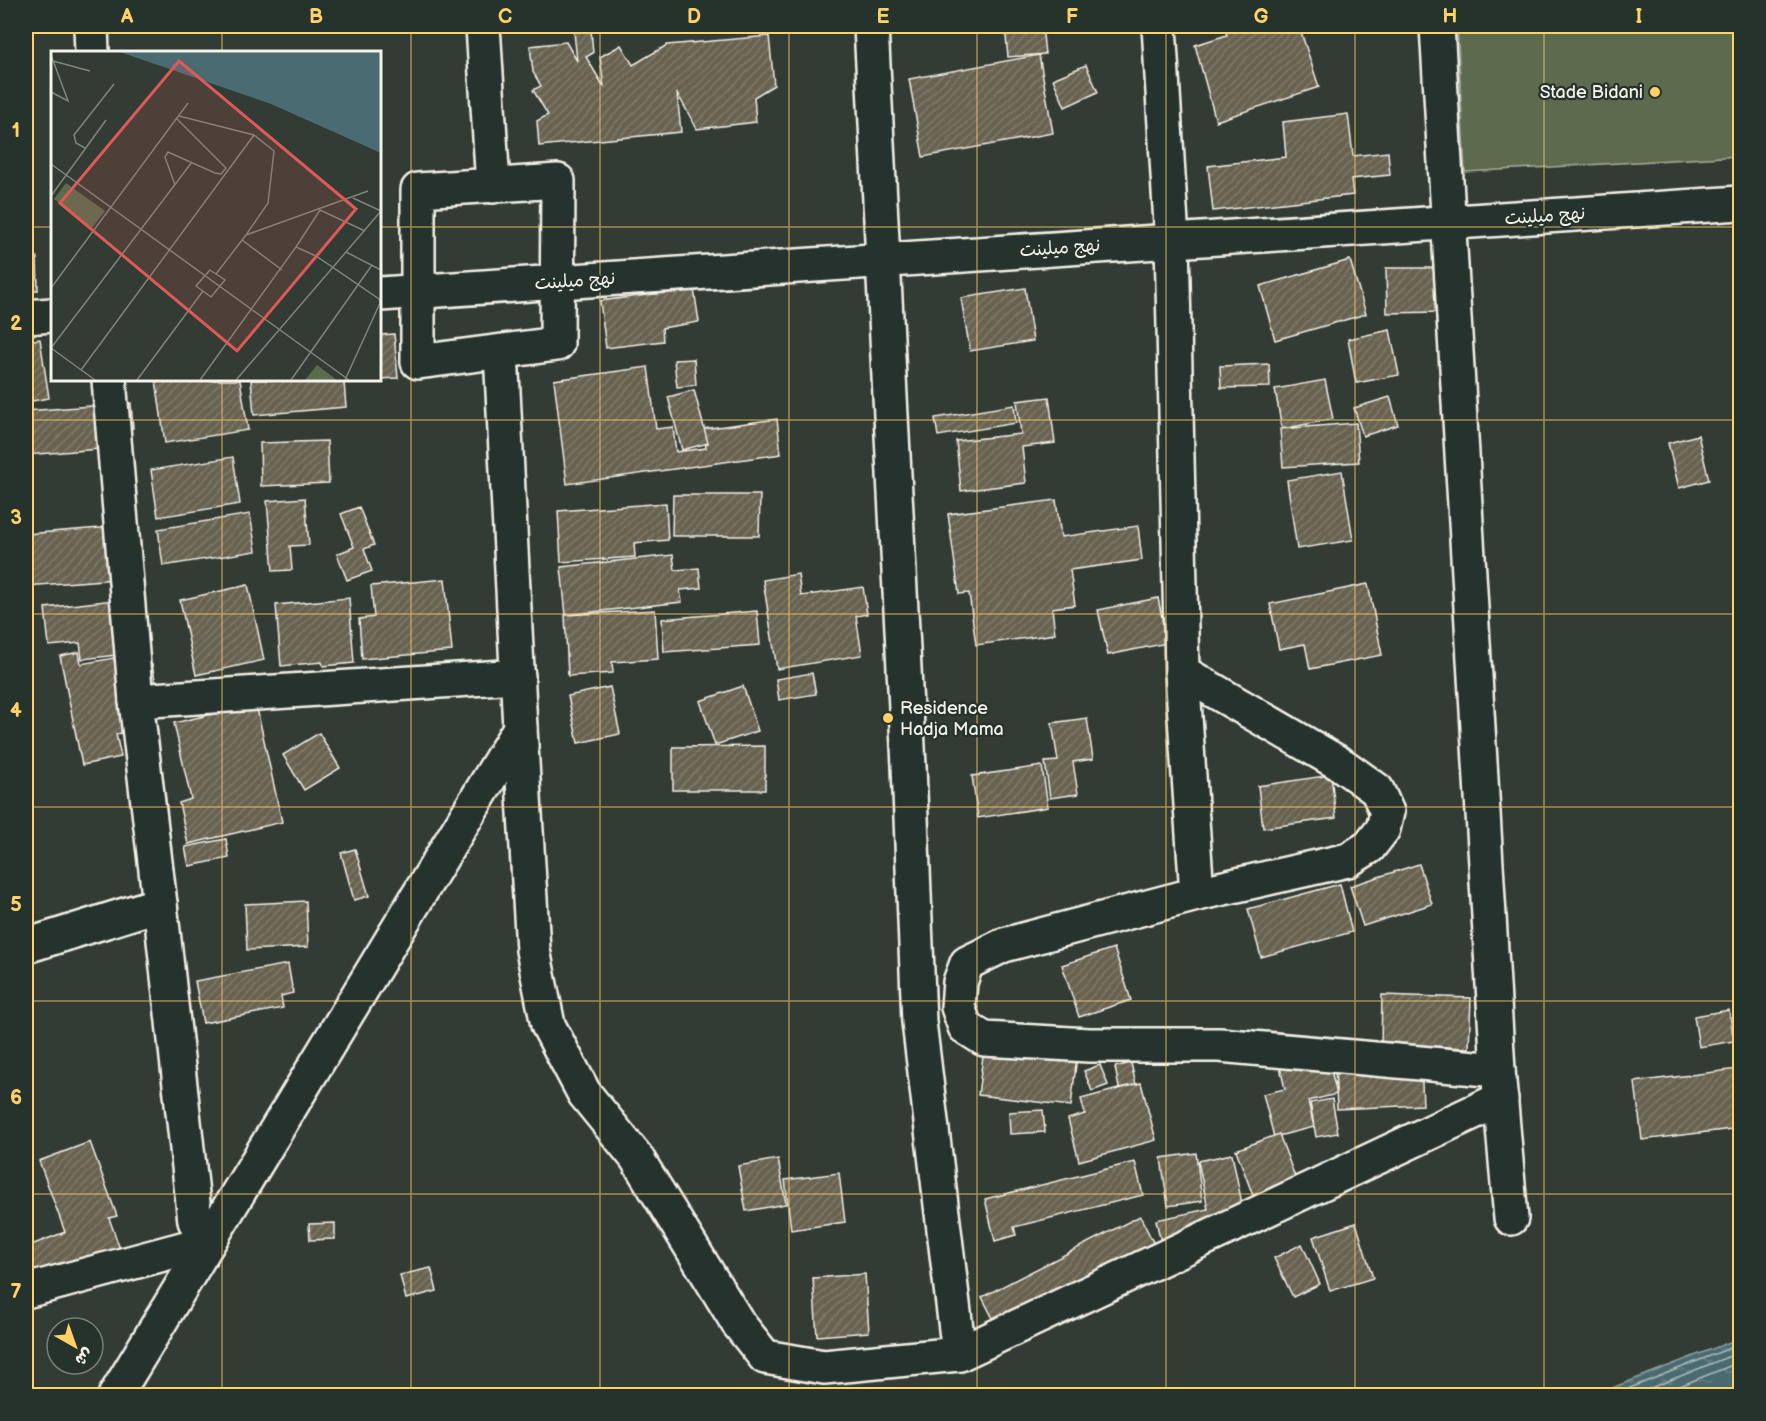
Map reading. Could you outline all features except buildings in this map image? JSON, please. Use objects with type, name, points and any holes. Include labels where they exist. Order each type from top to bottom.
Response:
[{"type":"street","points":[[91,26],[92,51]]},
{"type":"street","points":[[483,26],[493,186]]},
{"type":"street","points":[[871,26],[909,766],[919,1022],[959,1354]]},
{"type":"street","points":[[1159,26],[1172,241],[1182,672],[1197,894]]},
{"type":"street","points":[[1437,26],[1499,1084],[1511,1218]]},
{"type":"street","points":[[558,181],[558,282],[557,344],[418,362],[416,291],[418,190],[558,181]]},
{"type":"street","name":"نهج ميلينت","points":[[381,294],[1740,203]]},
{"type":"street","points":[[26,317],[51,315]]},
{"type":"street","points":[[501,352],[533,950],[548,1025],[584,1093],[636,1157],[738,1323],[765,1357],[824,1367],[959,1354],[1499,1084]]},
{"type":"street","points":[[109,381],[136,701],[195,1221],[208,1242]]},
{"type":"street","points":[[1182,672],[1342,765],[1377,790],[1387,812],[1383,829],[1369,847],[1348,860],[1197,894],[1004,945],[967,963],[960,982],[958,1007],[965,1027],[984,1039],[1089,1046],[1219,1045],[1499,1084]]},
{"type":"street","points":[[136,701],[518,676]]},
{"type":"street","points":[[115,1395],[520,728]]},
{"type":"street","points":[[471,809],[491,801],[504,803],[525,814]]},
{"type":"street","points":[[26,946],[160,904]]},
{"type":"street","points":[[26,1291],[208,1242]]},
{"type":"green space","points":[[1457,26],[1740,26],[1740,156],[1465,172]]},
{"type":"water","points":[[1740,1338],[1740,1395],[1594,1395]]},
{"type":"place","name":"Stade Bidani","points":[[1655,92]]},
{"type":"place","name":"Residence Hadja Mama","points":[[888,718]]}]
